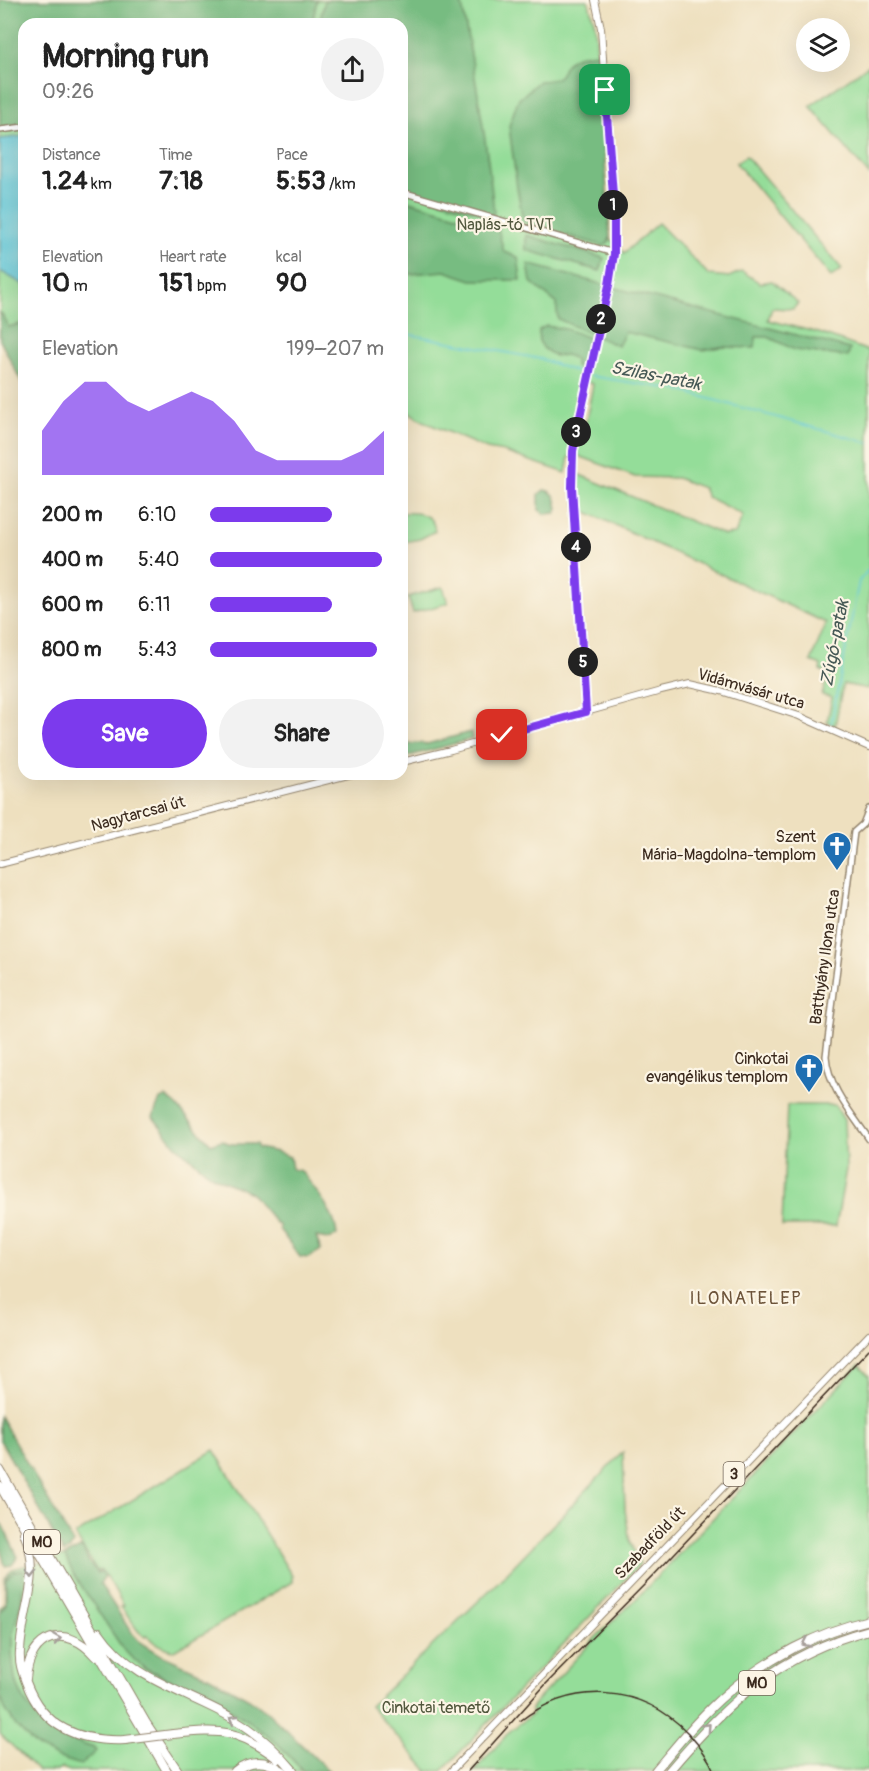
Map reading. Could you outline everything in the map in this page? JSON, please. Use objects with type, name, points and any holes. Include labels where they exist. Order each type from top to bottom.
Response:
[{"type":"highway","name":"M0","points":[[0,1470],[146,1723],[178,1771]]},
{"type":"highway","name":"M0","points":[[0,1486],[167,1771]]},
{"type":"highway","points":[[8,1499],[26,1539],[32,1565],[32,1581],[20,1651],[21,1669],[29,1692],[47,1716],[61,1727],[93,1739],[125,1740],[211,1731],[229,1733],[252,1741],[293,1771]]},
{"type":"highway","points":[[83,1614],[108,1644],[131,1666],[161,1685],[240,1723],[266,1742],[293,1771]]},
{"type":"highway","name":"M0","points":[[655,1771],[702,1717],[747,1677],[802,1644],[869,1620]]},
{"type":"highway","name":"M0","points":[[669,1771],[710,1724],[760,1681],[807,1653],[834,1641],[869,1630]]},
{"type":"highway","points":[[26,1680],[27,1664],[34,1650],[42,1642],[55,1637],[74,1639],[83,1644],[109,1673]]},
{"type":"highway","points":[[272,1755],[285,1771]]},
{"type":"highway","points":[[235,1771],[247,1763],[258,1761],[272,1764],[285,1771]]},
{"type":"main road","points":[[408,761],[586,712],[572,477],[573,451],[614,254],[614,208],[601,28],[596,0]]},
{"type":"main road","name":"Vidámvásár utca","points":[[586,712],[682,685],[693,685],[721,691],[799,716],[869,747]]},
{"type":"main road","name":"Nagytarcsai út","points":[[0,864],[329,780]]},
{"type":"main road","name":"Szabadföld út","points":[[451,1771],[869,1335]]},
{"type":"street","points":[[0,130],[18,128]]},
{"type":"street","points":[[408,194],[614,254]]},
{"type":"street","name":"Batthyány Ilona utca","points":[[869,809],[863,824],[854,832],[826,1044],[826,1063],[830,1077],[869,1139]]},
{"type":"green space","name":"Naplás-tó TVT","points":[[0,0],[588,0],[595,25],[610,241],[610,238],[624,253],[658,223],[709,275],[729,277],[742,271],[760,283],[772,281],[798,303],[793,309],[772,308],[768,320],[819,333],[869,351],[869,689],[843,684],[835,726],[827,722],[832,698],[822,695],[829,674],[820,670],[821,665],[811,661],[826,623],[576,507],[575,473],[724,535],[735,534],[743,515],[707,497],[703,488],[677,478],[635,477],[576,455],[581,427],[585,427],[593,384],[585,382],[566,473],[504,452],[487,449],[427,423],[408,412],[408,18],[18,18],[18,368],[0,337]]},
{"type":"green space","points":[[0,0],[317,0],[313,18],[18,18],[18,123],[0,127]]},
{"type":"green space","points":[[325,0],[461,0],[488,159],[494,212],[491,216],[408,191],[408,18],[320,18]]},
{"type":"green space","points":[[598,53],[610,238],[604,246],[523,221],[509,126],[518,100],[539,81],[559,76],[568,62],[576,57]]},
{"type":"green space","points":[[869,65],[869,175],[810,106]]},
{"type":"green space","points":[[746,156],[842,269],[831,277],[736,163]]},
{"type":"green space","points":[[408,201],[495,226],[498,229],[504,252],[518,257],[521,280],[472,280],[445,271],[408,274]]},
{"type":"green space","points":[[526,235],[604,258],[600,271],[526,250]]},
{"type":"green space","points":[[528,264],[850,349],[848,357],[795,350],[768,337],[756,337],[755,348],[721,347],[703,350],[625,332],[618,346],[558,319],[556,303],[531,282]]},
{"type":"green space","points":[[0,313],[8,327],[18,324],[18,375],[0,340]]},
{"type":"green space","points":[[546,326],[566,329],[592,339],[585,369],[575,366],[575,359],[566,355],[555,356],[544,349],[539,341],[539,330]]},
{"type":"green space","points":[[544,490],[551,492],[555,497],[558,509],[556,513],[545,514],[539,510],[539,494]]},
{"type":"green space","points":[[408,513],[424,515],[432,520],[435,531],[420,539],[408,541]]},
{"type":"green space","points":[[443,587],[448,603],[413,613],[408,597]]},
{"type":"green space","points":[[471,732],[472,739],[408,756],[408,744],[427,744]]},
{"type":"green space","points":[[166,1097],[211,1144],[222,1140],[230,1144],[256,1144],[258,1148],[290,1157],[292,1169],[301,1171],[324,1202],[333,1219],[337,1236],[328,1239],[316,1237],[321,1250],[308,1258],[300,1257],[279,1229],[279,1225],[251,1193],[212,1176],[175,1145],[153,1117],[160,1099]]},
{"type":"green space","points":[[787,1105],[835,1105],[844,1120],[846,1169],[836,1226],[782,1226]]},
{"type":"green space","points":[[859,1365],[869,1376],[869,1771],[474,1771],[510,1731],[532,1714],[531,1709],[534,1704],[596,1637],[635,1600]]},
{"type":"green space","points":[[0,1416],[73,1543],[64,1553],[0,1440]]},
{"type":"green space","points":[[214,1450],[292,1576],[292,1582],[174,1651],[155,1643],[138,1631],[121,1607],[124,1606],[108,1578],[101,1570],[97,1571],[75,1535]]},
{"type":"green space","name":"Cinkotai temető","points":[[623,1452],[625,1510],[630,1542],[640,1564],[442,1771],[428,1771],[370,1706],[499,1581]]},
{"type":"green space","points":[[0,1520],[18,1557],[12,1565],[5,1566],[0,1546]]},
{"type":"green space","points":[[82,1547],[89,1562],[98,1573],[101,1571],[105,1577],[100,1584],[131,1632],[141,1643],[249,1699],[267,1712],[329,1771],[303,1771],[277,1743],[244,1718],[217,1702],[143,1667],[125,1652],[74,1575],[65,1556]]},
{"type":"green space","points":[[65,1556],[74,1575],[143,1668],[217,1702],[244,1718],[277,1743],[303,1771],[70,1771],[62,1768],[57,1771],[38,1771],[0,1734],[0,1608],[5,1603],[5,1578],[12,1569]]},
{"type":"green space","points":[[24,1570],[21,1602],[12,1637],[15,1680],[25,1702],[47,1727],[70,1740],[94,1748],[96,1751],[81,1765],[59,1758],[37,1747],[16,1726],[5,1709],[0,1695],[0,1612],[6,1604],[6,1579],[14,1571]]},
{"type":"water","points":[[18,137],[18,282],[0,271],[0,139]]},
{"type":"waterway","name":"Szilas-patak","points":[[408,334],[541,359],[585,375]]},
{"type":"waterway","name":"Szilas-patak","points":[[590,376],[678,390],[869,443]]},
{"type":"waterway","name":"Zúgó-patak","points":[[831,724],[859,581],[869,569]]},
{"type":"tram line","points":[[468,1771],[546,1684],[653,1576],[869,1349]]},
{"type":"tram line","points":[[520,1721],[562,1699],[584,1694],[628,1697],[649,1705],[669,1717],[688,1733],[706,1756],[714,1771]]},
{"type":"place","name":"Szent Mária-Magdolna-templom","points":[[837,872]]},
{"type":"place","name":"Cinkotai evangélikus templom","points":[[809,1094]]},
{"type":"district","name":"ILONATELEP","points":[[746,1298]]},
{"type":"route","points":[[502,735],[586,712],[572,467],[573,451],[613,260],[614,208],[605,90]]}]
